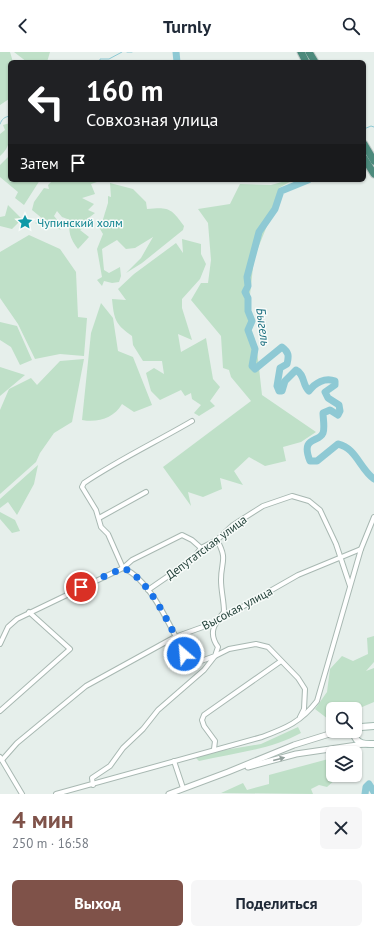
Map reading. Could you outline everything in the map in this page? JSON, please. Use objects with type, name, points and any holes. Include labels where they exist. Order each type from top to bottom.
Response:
[{"type":"highway","points":[[366,147],[374,161]]},
{"type":"highway","points":[[366,161],[374,174]]},
{"type":"main road","points":[[362,727],[374,726]]},
{"type":"main road","points":[[356,738],[359,742],[364,744],[374,744]]},
{"type":"street","points":[[192,421],[139,452],[112,464],[84,483],[82,488],[96,510],[101,527],[108,534],[123,568],[132,572],[148,590],[176,637],[184,654],[191,661],[201,661],[229,649],[256,644],[268,647],[298,678],[305,689],[304,709],[298,720]]},
{"type":"street","points":[[98,518],[146,492]]},
{"type":"street","name":"Депутатская улица","points":[[148,590],[193,559],[201,548],[217,540],[233,525],[263,506],[292,496],[309,501],[320,510],[336,544],[350,586]]},
{"type":"street","points":[[56,794],[93,785],[214,749],[262,737],[294,724],[310,710],[317,701],[361,550],[374,517]]},
{"type":"street","points":[[0,644],[8,627],[17,619],[123,568],[132,560],[182,535],[192,540],[201,548]]},
{"type":"street","points":[[93,785],[92,778],[110,766],[123,748],[143,729],[158,710],[204,670],[215,656],[218,647],[212,632],[214,623],[224,612],[221,580],[225,561],[222,549],[217,540]]},
{"type":"street","name":"Высокая улица","points":[[1,758],[86,686],[176,637],[214,623],[298,575],[361,550]]},
{"type":"street","points":[[0,711],[70,649],[29,612]]},
{"type":"street","points":[[218,647],[229,649]]},
{"type":"street","points":[[214,749],[215,742],[204,726],[202,720],[204,715],[281,661]]},
{"type":"street","points":[[169,794],[294,745],[326,735]]},
{"type":"street","points":[[228,772],[296,754],[364,744]]},
{"type":"street","points":[[1,758],[22,794]]},
{"type":"street","points":[[174,761],[184,788]]},
{"type":"green space","points":[[0,52],[10,52],[12,60],[8,60],[8,100],[0,105]]},
{"type":"green space","points":[[14,52],[50,52],[48,60],[24,60]]},
{"type":"green space","points":[[8,124],[8,145],[4,153],[0,156],[0,134],[5,130],[3,125]]},
{"type":"green space","points":[[8,157],[8,182],[39,182],[24,205],[15,198],[18,192],[0,177],[0,165]]},
{"type":"green space","points":[[51,182],[97,182],[91,184],[95,194],[82,198],[94,204],[88,210],[95,213],[86,220],[93,222],[80,230],[89,237],[78,249],[70,235],[70,220],[62,217],[57,211],[54,216],[58,221],[53,221],[61,230],[50,224],[46,228],[35,223],[43,219],[32,210],[34,202],[44,188],[49,189],[48,185]]},
{"type":"green space","points":[[282,182],[290,182],[279,188],[275,206],[254,258],[249,304],[251,334],[257,350],[262,395],[316,432],[301,442],[283,447],[286,461],[265,466],[249,457],[234,471],[243,485],[220,478],[222,489],[203,497],[188,492],[191,506],[163,467],[251,401],[231,377],[229,370],[223,368],[221,336],[191,300],[201,283],[208,283],[211,260],[208,223],[198,209],[230,204],[240,184],[271,185]]},
{"type":"green space","points":[[110,183],[133,189],[146,202],[147,209],[160,208],[169,210],[176,215],[184,226],[183,230],[142,263],[126,273],[141,258],[153,237],[135,248],[126,249],[117,240],[102,249],[104,270],[109,273],[120,267],[121,276],[119,282],[112,283],[104,281],[102,286],[97,280],[102,277],[97,249],[103,234],[100,229],[108,203],[108,196],[111,197]]},
{"type":"green space","points":[[8,205],[22,219],[12,229],[0,226],[0,217],[5,216]]},
{"type":"green space","points":[[29,235],[60,249],[76,272],[78,317],[87,318],[84,356],[60,354],[35,359],[18,324],[0,298],[0,252]]},
{"type":"green space","points":[[182,239],[201,244],[201,254],[206,264],[200,279],[182,299],[182,308],[192,340],[178,334],[181,352],[206,338],[213,379],[220,387],[210,401],[215,406],[199,416],[194,413],[201,405],[192,399],[191,393],[185,396],[181,390],[160,400],[151,391],[146,373],[154,368],[164,374],[162,361],[143,361],[133,345],[132,336],[122,328],[116,320],[112,299],[126,300],[118,289],[134,274],[176,243],[183,253]]},
{"type":"green space","points":[[101,303],[113,318],[118,351],[133,357],[152,405],[134,412],[122,404],[115,413],[110,416],[100,420],[88,421],[82,420],[91,333]]},
{"type":"green space","points":[[0,322],[17,326],[32,360],[20,365],[11,347],[0,340]]},
{"type":"green space","points":[[84,359],[72,422],[54,433],[40,453],[36,462],[0,494],[0,410],[9,389],[31,378],[37,385],[60,361]]},
{"type":"green space","points":[[0,367],[25,375],[0,396]]},
{"type":"green space","points":[[38,465],[34,484],[17,515],[8,502],[0,508],[0,499]]},
{"type":"green space","points":[[0,512],[15,520],[20,531],[12,533],[0,519]]},
{"type":"green space","points":[[374,636],[374,662],[366,671],[374,668],[374,702],[362,707],[362,702],[326,702],[326,717],[315,709],[327,692],[330,669],[342,656],[353,661],[368,654],[367,638]]},
{"type":"green space","points":[[298,727],[301,733],[289,739],[264,747],[199,761],[196,758],[213,752],[261,744]]},
{"type":"green space","points":[[326,760],[326,782],[333,782],[327,787],[319,785],[311,789],[313,794],[221,793],[243,783],[247,790],[269,784],[269,775]]},
{"type":"waterway","points":[[100,60],[109,59],[122,52]]},
{"type":"waterway","points":[[127,52],[132,52]]},
{"type":"waterway","name":"Быгель","points":[[176,52],[177,60]]},
{"type":"waterway","points":[[0,124],[4,118],[8,116]]},
{"type":"waterway","points":[[366,128],[371,126],[374,127]]},
{"type":"waterway","name":"Быгель","points":[[303,182],[281,191],[275,209],[259,232],[247,277],[248,286],[245,292],[248,298],[248,311],[252,321],[248,330],[255,349],[252,366],[255,369],[282,347],[287,352],[288,359],[287,364],[280,368],[277,386],[279,391],[282,391],[285,381],[296,370],[301,374],[305,386],[309,391],[324,380],[335,381],[335,385],[325,392],[328,398],[339,405],[340,411],[338,415],[330,410],[323,413],[324,431],[321,436],[311,441],[307,447],[310,461],[317,461],[338,444],[344,446],[354,454],[365,470],[374,479]]},
{"type":"waterway","name":"Быгель","points":[[365,794],[366,787],[369,784],[374,792]]},
{"type":"place","name":"Чупинский холм","points":[[25,222]]},
{"type":"route","points":[[81,587],[123,568],[132,572],[148,590],[176,637],[184,654]]}]
